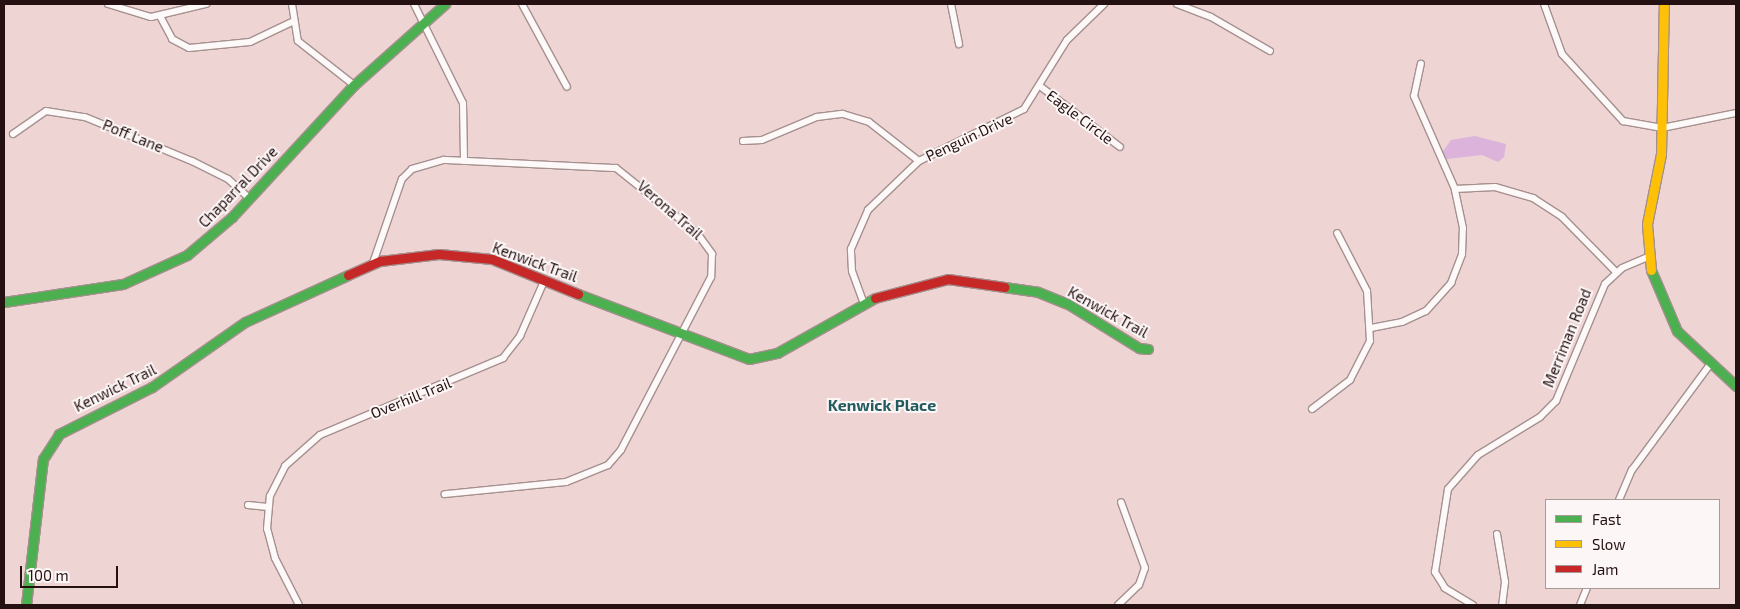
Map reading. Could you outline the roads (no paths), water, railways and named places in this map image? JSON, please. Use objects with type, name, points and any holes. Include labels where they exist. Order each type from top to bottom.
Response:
[{"type":"street","points":[[108,4],[132,14],[160,16],[206,4]]},
{"type":"street","points":[[292,4],[292,22],[303,47],[354,85]]},
{"type":"street","points":[[414,4],[463,103],[464,161]]},
{"type":"street","name":"Chaparral Drive","points":[[4,302],[108,288],[156,272],[200,245],[249,198],[354,85],[422,21],[445,4]]},
{"type":"street","points":[[522,4],[556,74],[567,87]]},
{"type":"street","points":[[951,4],[958,44]]},
{"type":"street","name":"Penguin Drive","points":[[864,304],[851,265],[857,228],[868,210],[919,161],[1016,115],[1041,88],[1067,40],[1104,4]]},
{"type":"street","points":[[1177,4],[1211,16],[1270,51]]},
{"type":"street","points":[[1544,4],[1562,54],[1600,100],[1631,125],[1662,128],[1736,113]]},
{"type":"street","points":[[1664,4],[1662,128],[1647,224],[1648,257],[1670,320],[1709,366],[1736,386]]},
{"type":"street","points":[[160,16],[172,39],[189,48],[250,42],[292,22]]},
{"type":"street","points":[[1371,328],[1415,317],[1451,283],[1463,243],[1455,189],[1417,108],[1414,87],[1422,64]]},
{"type":"street","name":"Eagle Circle","points":[[1041,88],[1120,147]]},
{"type":"street","name":"Poff Lane","points":[[13,134],[46,111],[85,117],[192,161],[228,179],[249,198]]},
{"type":"street","points":[[743,141],[762,140],[817,117],[843,114],[869,122],[919,161]]},
{"type":"street","name":"Verona Trail","points":[[373,263],[402,179],[422,165],[464,161],[607,166],[647,190],[697,233],[712,254],[711,277],[681,335],[621,450],[599,472],[566,482],[445,494]]},
{"type":"street","points":[[1455,189],[1495,187],[1534,198],[1562,217],[1616,272]]},
{"type":"street","points":[[1312,409],[1341,390],[1358,371],[1371,328],[1367,291],[1337,233]]},
{"type":"street","name":"Kenwick Trail","points":[[26,605],[43,459],[59,434],[152,387],[245,322],[373,263],[454,254],[492,259],[727,354],[759,358],[786,349],[864,304],[922,282],[976,280],[1055,298],[1139,348],[1148,349]]},
{"type":"street","name":"Merriman Road","points":[[1474,605],[1445,588],[1435,572],[1448,489],[1478,455],[1540,417],[1556,401],[1600,292],[1616,272],[1648,257]]},
{"type":"street","name":"Overhill Trail","points":[[299,605],[270,544],[268,507],[278,477],[309,442],[503,358],[520,336],[545,279]]},
{"type":"street","points":[[1619,499],[1632,470],[1709,366]]},
{"type":"street","points":[[1118,605],[1139,585],[1144,568],[1120,502]]},
{"type":"street","points":[[248,505],[268,507]]},
{"type":"street","points":[[1497,534],[1505,582],[1502,605]]},
{"type":"street","points":[[1580,605],[1587,589]]},
{"type":"district","name":"Kenwick Place","points":[[882,405]]}]
